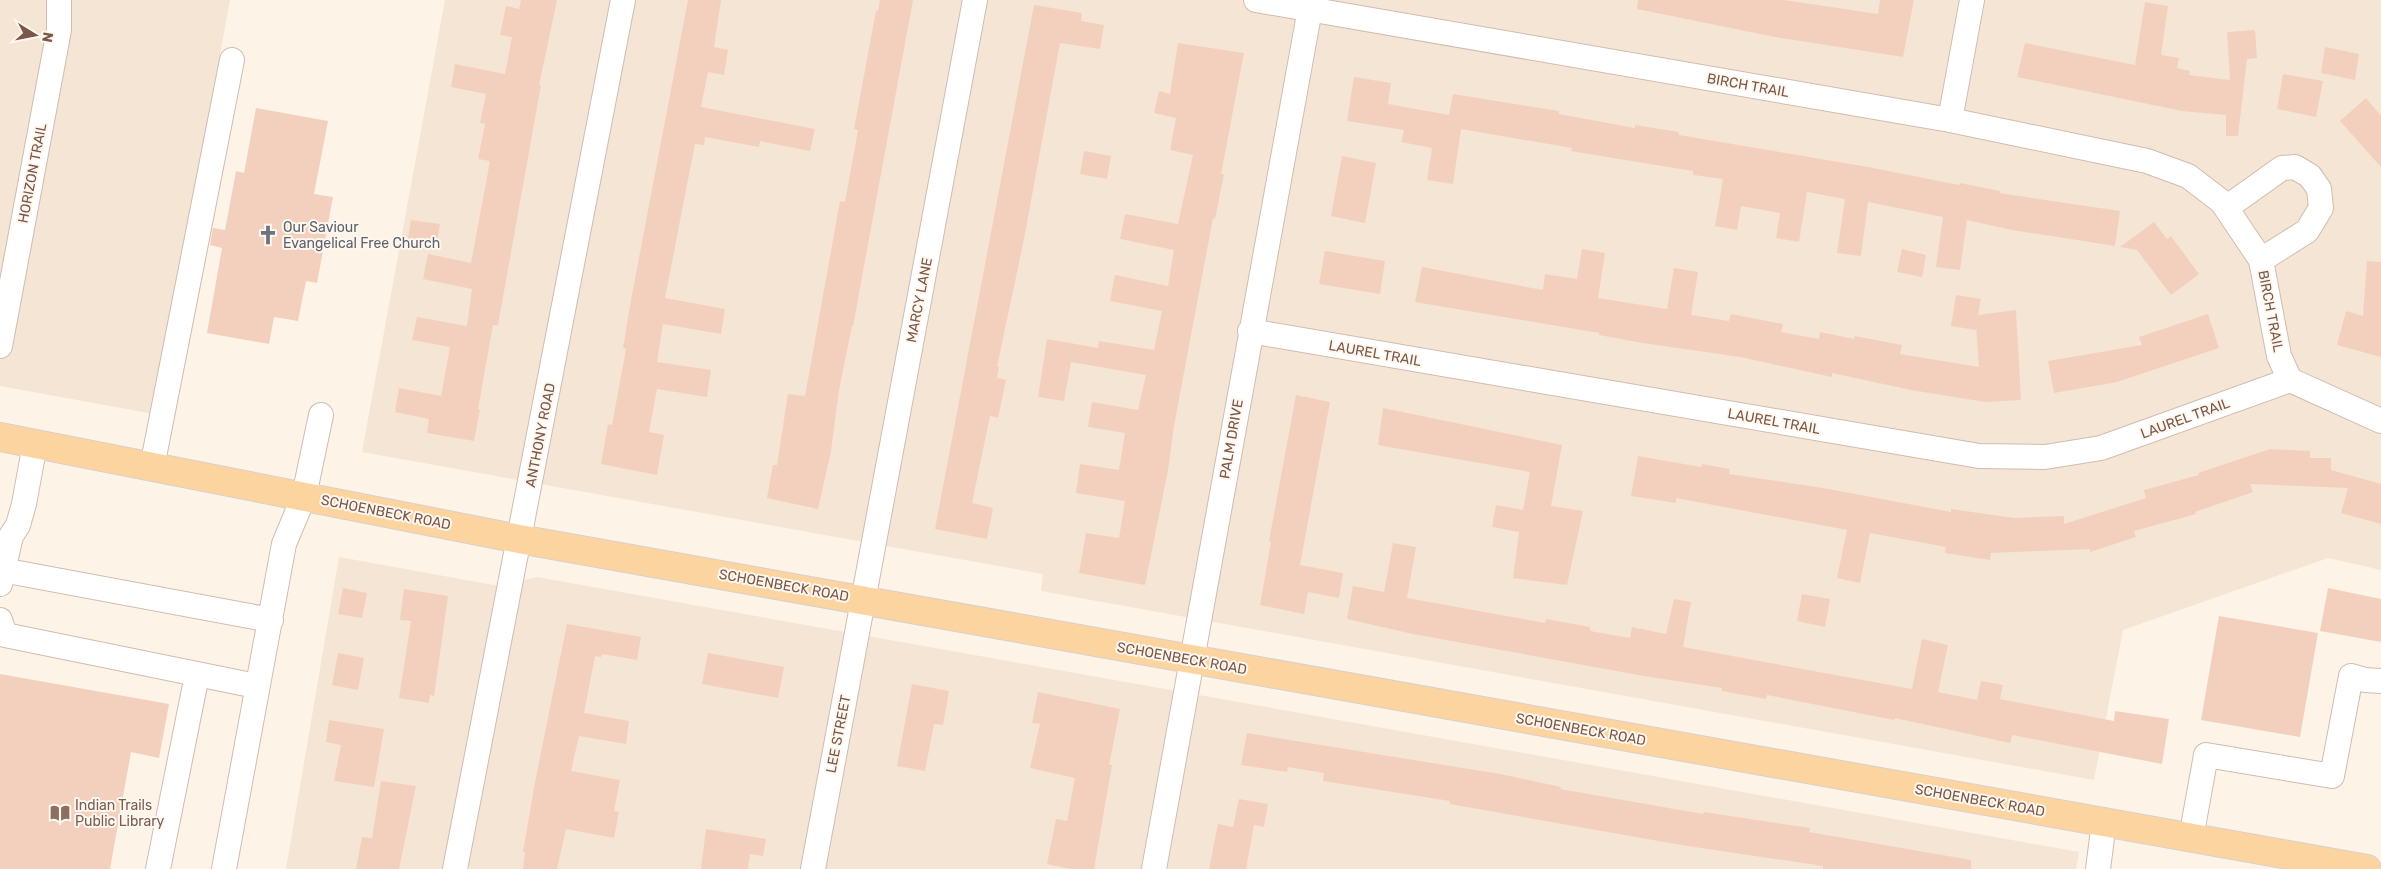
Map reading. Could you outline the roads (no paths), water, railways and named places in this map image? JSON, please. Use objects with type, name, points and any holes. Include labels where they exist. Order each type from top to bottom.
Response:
[{"type":"main road","name":"SCHOENBECK ROAD","points":[[0,437],[519,539],[2367,869]]},
{"type":"street","name":"HORIZON TRAIL","points":[[0,346],[59,30],[59,0]]},
{"type":"street","name":"ANTHONY ROAD","points":[[455,869],[623,0]]},
{"type":"street","name":"MARCY LANE","points":[[863,599],[975,0]]},
{"type":"street","name":"BIRCH TRAIL","points":[[1256,0],[1950,120],[2147,161],[2188,176],[2222,202],[2260,260],[2279,356],[2290,380]]},
{"type":"street","points":[[1950,120],[1972,0]]},
{"type":"street","name":"PALM DRIVE","points":[[1154,869],[1250,331],[1310,9]]},
{"type":"street","points":[[152,467],[232,60]]},
{"type":"street","name":"BIRCH TRAIL","points":[[2226,208],[2282,168],[2295,167],[2310,176],[2319,189],[2321,208],[2308,231],[2260,260]]},
{"type":"street","name":"LAUREL TRAIL","points":[[1250,331],[1979,456],[2045,457],[2101,448],[2290,380]]},
{"type":"street","points":[[2290,380],[2381,420]]},
{"type":"street","points":[[224,869],[256,686],[271,620],[284,544],[304,496],[321,416]]},
{"type":"street","points":[[35,444],[24,504],[18,525],[11,536],[1,578],[271,620]]},
{"type":"street","name":"LEE STREET","points":[[813,869],[863,599]]},
{"type":"street","points":[[0,620],[5,634],[256,686]]},
{"type":"street","points":[[158,869],[197,675]]},
{"type":"street","points":[[2191,838],[2206,755],[2332,776],[2351,676],[2365,680],[2381,681]]},
{"type":"street","points":[[2098,869],[2104,822]]},
{"type":"place","name":"Our Saviour Evangelical Free Church","points":[[268,235]]},
{"type":"place","name":"Indian Trails Public Library","points":[[60,813]]}]
